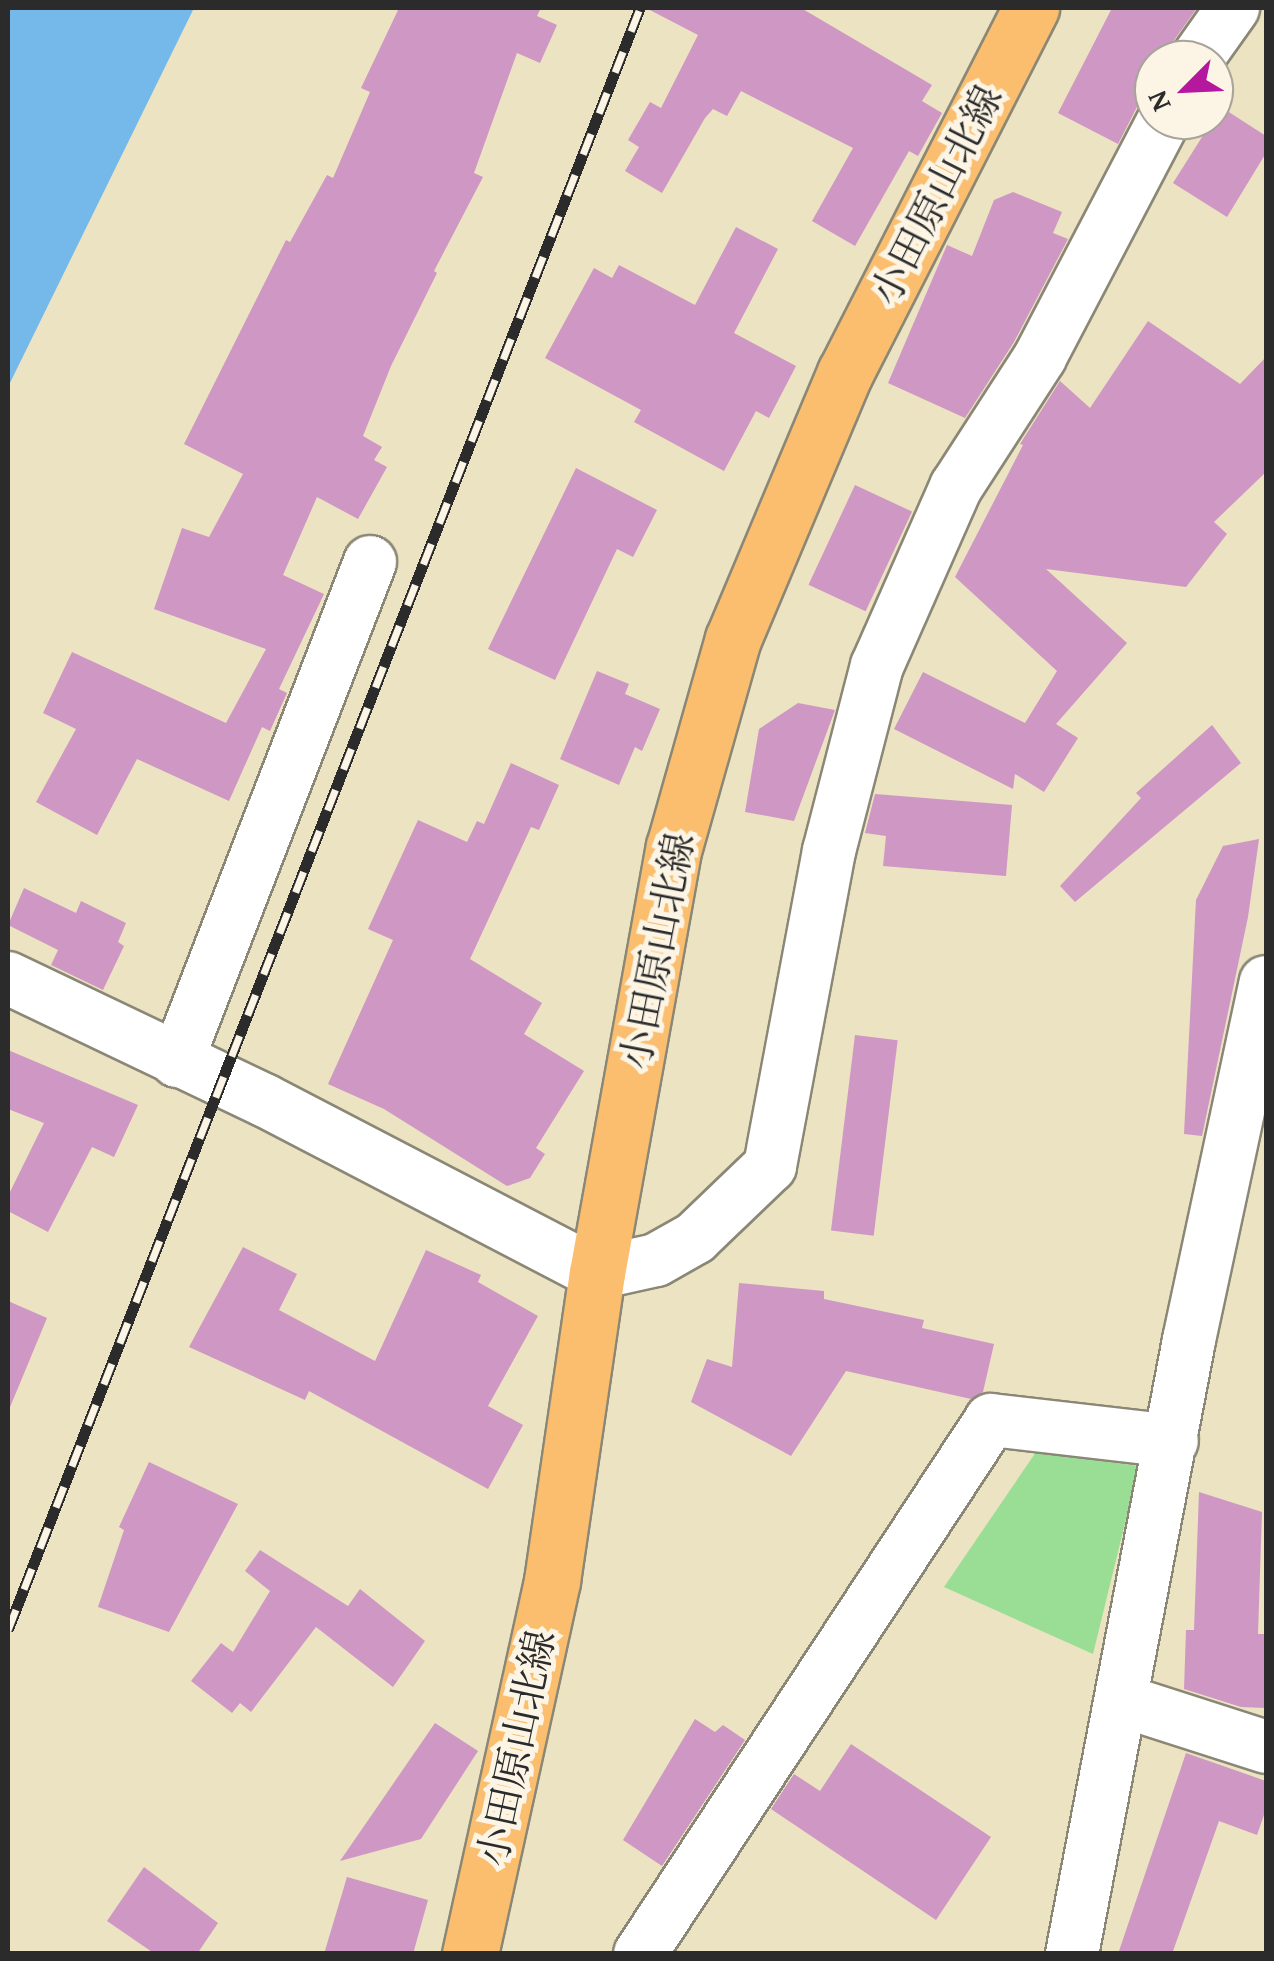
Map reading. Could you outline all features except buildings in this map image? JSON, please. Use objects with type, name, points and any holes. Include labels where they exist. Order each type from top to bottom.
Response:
[{"type":"main road","name":"小田原山北線","points":[[470,1954],[552,1581],[597,1273],[674,846],[733,639],[845,372],[1031,8]]},
{"type":"street","points":[[1210,40],[1233,8]]},
{"type":"street","points":[[8,978],[264,1100],[597,1273],[656,1260],[695,1238],[770,1166],[829,851],[877,666],[956,486],[1040,357],[1154,140]]},
{"type":"street","points":[[177,1060],[370,562]]},
{"type":"street","points":[[1072,1954],[1189,1340],[1266,982]]},
{"type":"street","points":[[640,1954],[991,1420],[1172,1441]]},
{"type":"street","points":[[1123,1701],[1266,1747]]},
{"type":"green space","points":[[1036,1452],[1139,1466],[1093,1654],[944,1587]]},
{"type":"water","points":[[8,8],[194,8],[8,387]]},
{"type":"railway","points":[[8,1630],[640,8]]}]
